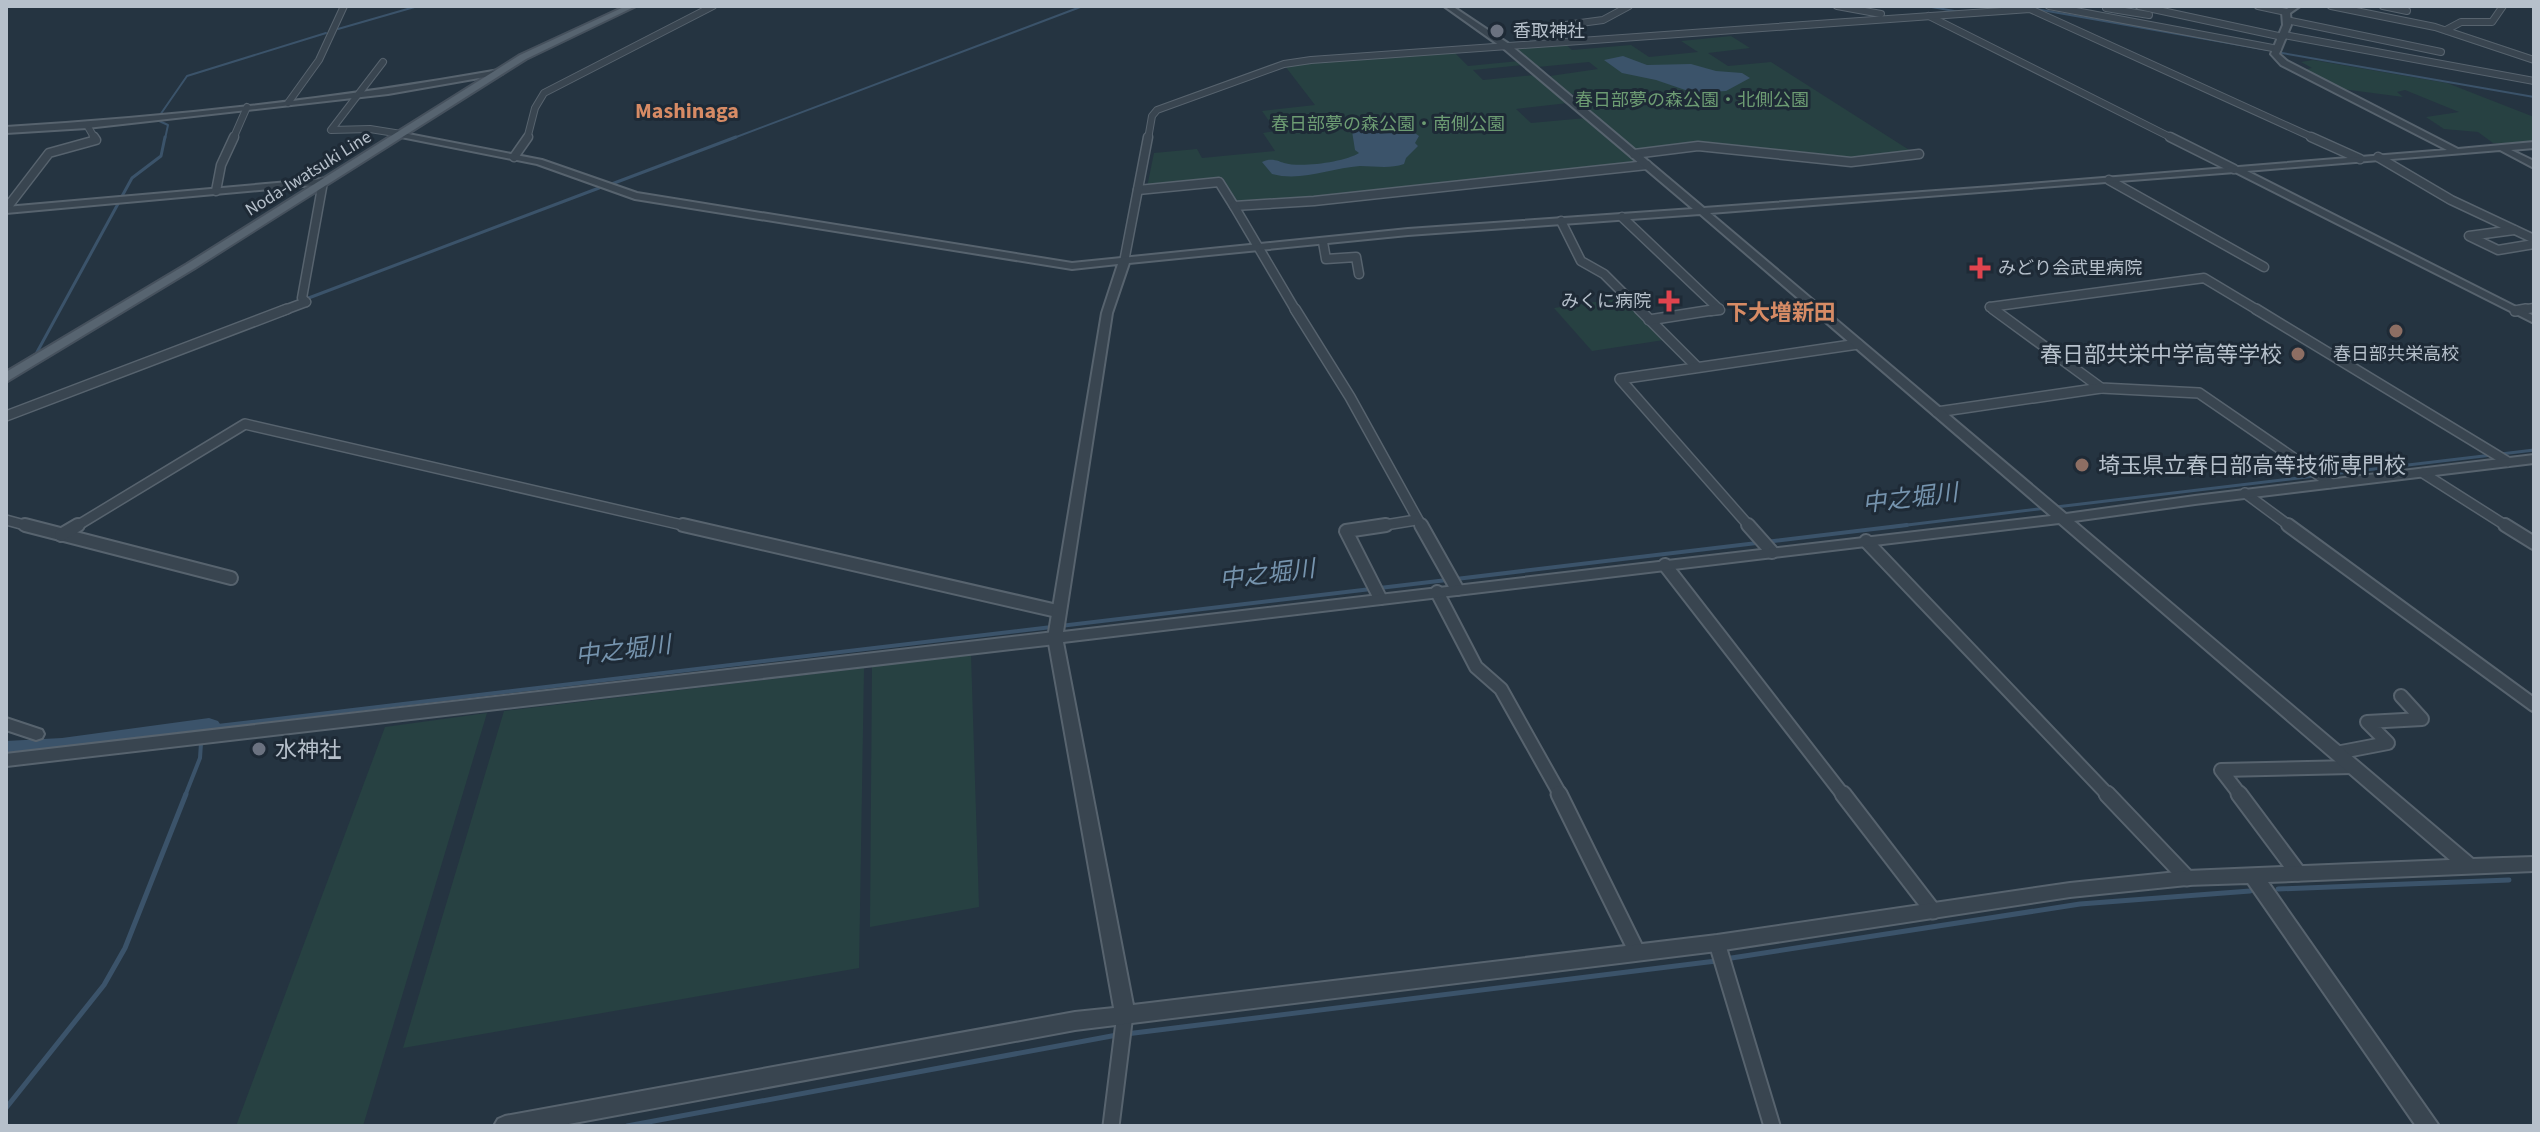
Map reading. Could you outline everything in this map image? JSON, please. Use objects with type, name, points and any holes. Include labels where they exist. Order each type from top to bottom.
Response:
[{"type":"main road","name":"Noda-Iwatsuki Line","points":[[6,378],[537,49],[632,6]]},
{"type":"street","points":[[288,103],[319,60],[344,6]]},
{"type":"street","points":[[514,157],[525,145],[537,100],[544,93],[713,6]]},
{"type":"street","points":[[1447,6],[1506,46],[2469,866]]},
{"type":"street","points":[[1574,41],[1558,26],[1603,20],[1629,6]]},
{"type":"street","points":[[1837,6],[1897,18]]},
{"type":"street","points":[[2049,6],[2077,8],[2185,29],[2209,11]]},
{"type":"street","points":[[2139,6],[2195,21]]},
{"type":"street","points":[[2258,6],[2286,16],[2444,46]]},
{"type":"street","points":[[2297,6],[2286,16],[2275,54],[2290,68],[2459,152]]},
{"type":"street","points":[[2331,6],[2446,30],[2534,60]]},
{"type":"street","points":[[2388,6],[2407,11]]},
{"type":"street","points":[[2446,30],[2461,22],[2492,22],[2503,6]]},
{"type":"street","points":[[1111,1126],[1124,1019],[1056,625],[1107,313],[1124,262],[1152,116],[1157,110],[1295,61],[2032,7],[2360,159]]},
{"type":"street","points":[[2102,15],[2107,7],[2215,23],[2281,41]]},
{"type":"street","points":[[2174,14],[2180,7]]},
{"type":"street","points":[[2215,23],[2226,12]]},
{"type":"street","points":[[1929,15],[2534,320]]},
{"type":"street","points":[[2237,31],[2248,22]]},
{"type":"street","points":[[2185,29],[2184,32],[2281,41],[2437,63],[2534,81]]},
{"type":"street","points":[[2437,63],[2444,46],[2459,36]]},
{"type":"street","points":[[2249,39],[2281,41]]},
{"type":"street","points":[[383,62],[331,130],[370,129],[539,162],[635,196],[1072,266],[1561,221],[2534,145]]},
{"type":"street","points":[[6,130],[87,125],[359,96],[499,72]]},
{"type":"street","points":[[216,191],[221,165],[247,107]]},
{"type":"street","points":[[6,210],[49,153],[96,140],[87,125]]},
{"type":"street","points":[[1634,154],[1698,146],[1851,162],[1919,154]]},
{"type":"street","points":[[2500,147],[2534,165]]},
{"type":"street","points":[[2378,157],[2451,200],[2534,241]]},
{"type":"street","points":[[1234,206],[1314,201],[1647,165]]},
{"type":"street","points":[[2109,180],[2264,267]]},
{"type":"street","points":[[6,210],[323,182],[304,300],[6,416]]},
{"type":"street","points":[[1138,190],[1219,182],[1338,382],[1350,397],[1457,589]]},
{"type":"street","points":[[1622,217],[1720,310],[1649,320]]},
{"type":"street","points":[[1561,221],[1581,261],[1604,274],[1696,366]]},
{"type":"street","points":[[2515,230],[2469,236],[2498,250],[2534,241]]},
{"type":"street","points":[[1323,242],[1326,259],[1356,257],[1359,274]]},
{"type":"street","points":[[2101,388],[1990,307],[2204,278],[2508,462]]},
{"type":"street","points":[[2515,311],[2534,308]]},
{"type":"street","points":[[1766,546],[1620,379],[1858,344]]},
{"type":"street","points":[[1937,412],[2101,388],[2199,393],[2330,483]]},
{"type":"street","points":[[61,535],[245,424],[1056,625]]},
{"type":"street","points":[[6,760],[1056,625],[1437,592],[1665,565],[1766,546],[1866,541],[2062,519],[2245,493],[2534,459]]},
{"type":"street","points":[[2423,473],[2534,543]]},
{"type":"street","points":[[2245,493],[2534,705]]},
{"type":"street","points":[[6,520],[231,578]]},
{"type":"street","points":[[1380,598],[1346,531],[1416,520]]},
{"type":"street","points":[[1866,541],[2187,878]]},
{"type":"street","points":[[1665,565],[1933,911]]},
{"type":"street","points":[[1437,592],[1476,667],[1501,689],[1576,824],[1637,952]]},
{"type":"street","points":[[2336,753],[2388,743],[2367,722],[2422,719],[2401,696]]},
{"type":"street","points":[[6,724],[36,734]]},
{"type":"street","points":[[2298,873],[2221,770],[2352,767]]},
{"type":"street","points":[[505,1126],[1124,1019],[1637,952],[1718,946],[2070,890],[2187,878],[2534,864]]},
{"type":"street","points":[[2253,875],[2428,1126]]},
{"type":"street","points":[[1718,946],[1772,1126]]},
{"type":"green space","name":"春日部夢の森公園・北側公園","points":[[1731,36],[1750,48],[1708,53],[1728,66],[1771,62],[1914,153],[1850,161],[1698,146],[1639,152],[1580,103],[1634,96],[1626,90],[1571,94],[1550,76],[1598,69],[1589,62],[1538,67],[1516,48],[1564,43],[1572,50],[1631,45],[1649,57],[1698,52],[1681,41]]},
{"type":"green space","name":"春日部夢の森公園・南側公園","points":[[1453,51],[1468,66],[1519,61],[1523,65],[1473,70],[1483,80],[1535,75],[1568,103],[1516,109],[1531,123],[1586,118],[1637,164],[1316,200],[1237,204],[1223,178],[1147,187],[1154,153],[1197,149],[1202,158],[1275,151],[1263,133],[1276,131],[1262,111],[1315,105],[1285,66],[1296,62]]},
{"type":"green space","points":[[2313,60],[2447,83],[2534,117],[2534,143],[2493,143],[2478,132],[2444,129],[2426,117],[2459,112],[2405,90],[2397,92],[2403,97],[2342,89],[2301,70],[2312,68],[2301,62]]},
{"type":"green space","points":[[1623,298],[1664,340],[1592,351],[1554,308]]},
{"type":"green space","points":[[971,655],[979,907],[870,927],[872,666]]},
{"type":"green space","points":[[864,668],[859,968],[403,1048],[504,711]]},
{"type":"green space","points":[[487,713],[363,1126],[236,1126],[385,727]]},
{"type":"water","points":[[1623,56],[1647,65],[1691,64],[1716,71],[1742,73],[1750,78],[1726,91],[1694,93],[1622,73],[1604,60]]},
{"type":"water","points":[[1368,122],[1411,124],[1412,131],[1419,136],[1415,143],[1418,146],[1404,164],[1349,167],[1305,176],[1283,176],[1272,174],[1262,162],[1312,164],[1352,156],[1359,153],[1355,150],[1352,131]]},
{"type":"waterway","points":[[338,29],[418,6]]},
{"type":"waterway","points":[[731,139],[1083,6]]},
{"type":"waterway","points":[[1926,6],[1960,12]]},
{"type":"waterway","points":[[2036,9],[2268,50]]},
{"type":"waterway","points":[[160,115],[187,76],[326,33]]},
{"type":"waterway","points":[[2276,52],[2534,97]]},
{"type":"waterway","points":[[157,120],[168,125],[165,139]]},
{"type":"waterway","points":[[121,198],[132,178],[161,156],[165,137]]},
{"type":"waterway","points":[[609,185],[736,137]]},
{"type":"waterway","points":[[306,299],[599,188]]},
{"type":"waterway","points":[[18,365],[36,354],[119,202]]},
{"type":"waterway","name":"中之堀川","points":[[2501,454],[2534,450]]},
{"type":"waterway","name":"中之堀川","points":[[2056,507],[2492,455]]},
{"type":"waterway","name":"中之堀川","points":[[1891,527],[2047,508]]},
{"type":"waterway","name":"中之堀川","points":[[1456,579],[1907,525]]},
{"type":"waterway","name":"中之堀川","points":[[205,732],[209,727],[1447,580]]},
{"type":"waterway","name":"中之堀川","points":[[6,750],[62,747],[209,727]]},
{"type":"waterway","points":[[185,796],[200,758],[201,743]]},
{"type":"waterway","points":[[6,1108],[104,985],[125,948],[186,794]]},
{"type":"waterway","points":[[2278,889],[2509,880]]},
{"type":"waterway","points":[[1725,959],[2080,904],[2250,891]]},
{"type":"waterway","points":[[1126,1034],[1716,961]]},
{"type":"waterway","points":[[627,1126],[1117,1035]]},
{"type":"place","name":"香取神社","points":[[1497,31]]},
{"type":"place","name":"みどり会武里病院","points":[[1980,268]]},
{"type":"place","name":"みくに病院","points":[[1669,301]]},
{"type":"place","name":"春日部共栄高校","points":[[2396,331]]},
{"type":"place","name":"春日部共栄中学高等学校","points":[[2298,354]]},
{"type":"place","name":"埼玉県立春日部高等技術専門校","points":[[2082,465]]},
{"type":"place","name":"水神社","points":[[259,749]]},
{"type":"district","name":"Mashinaga","points":[[687,110]]},
{"type":"district","name":"下大増新田","points":[[1781,312]]}]
